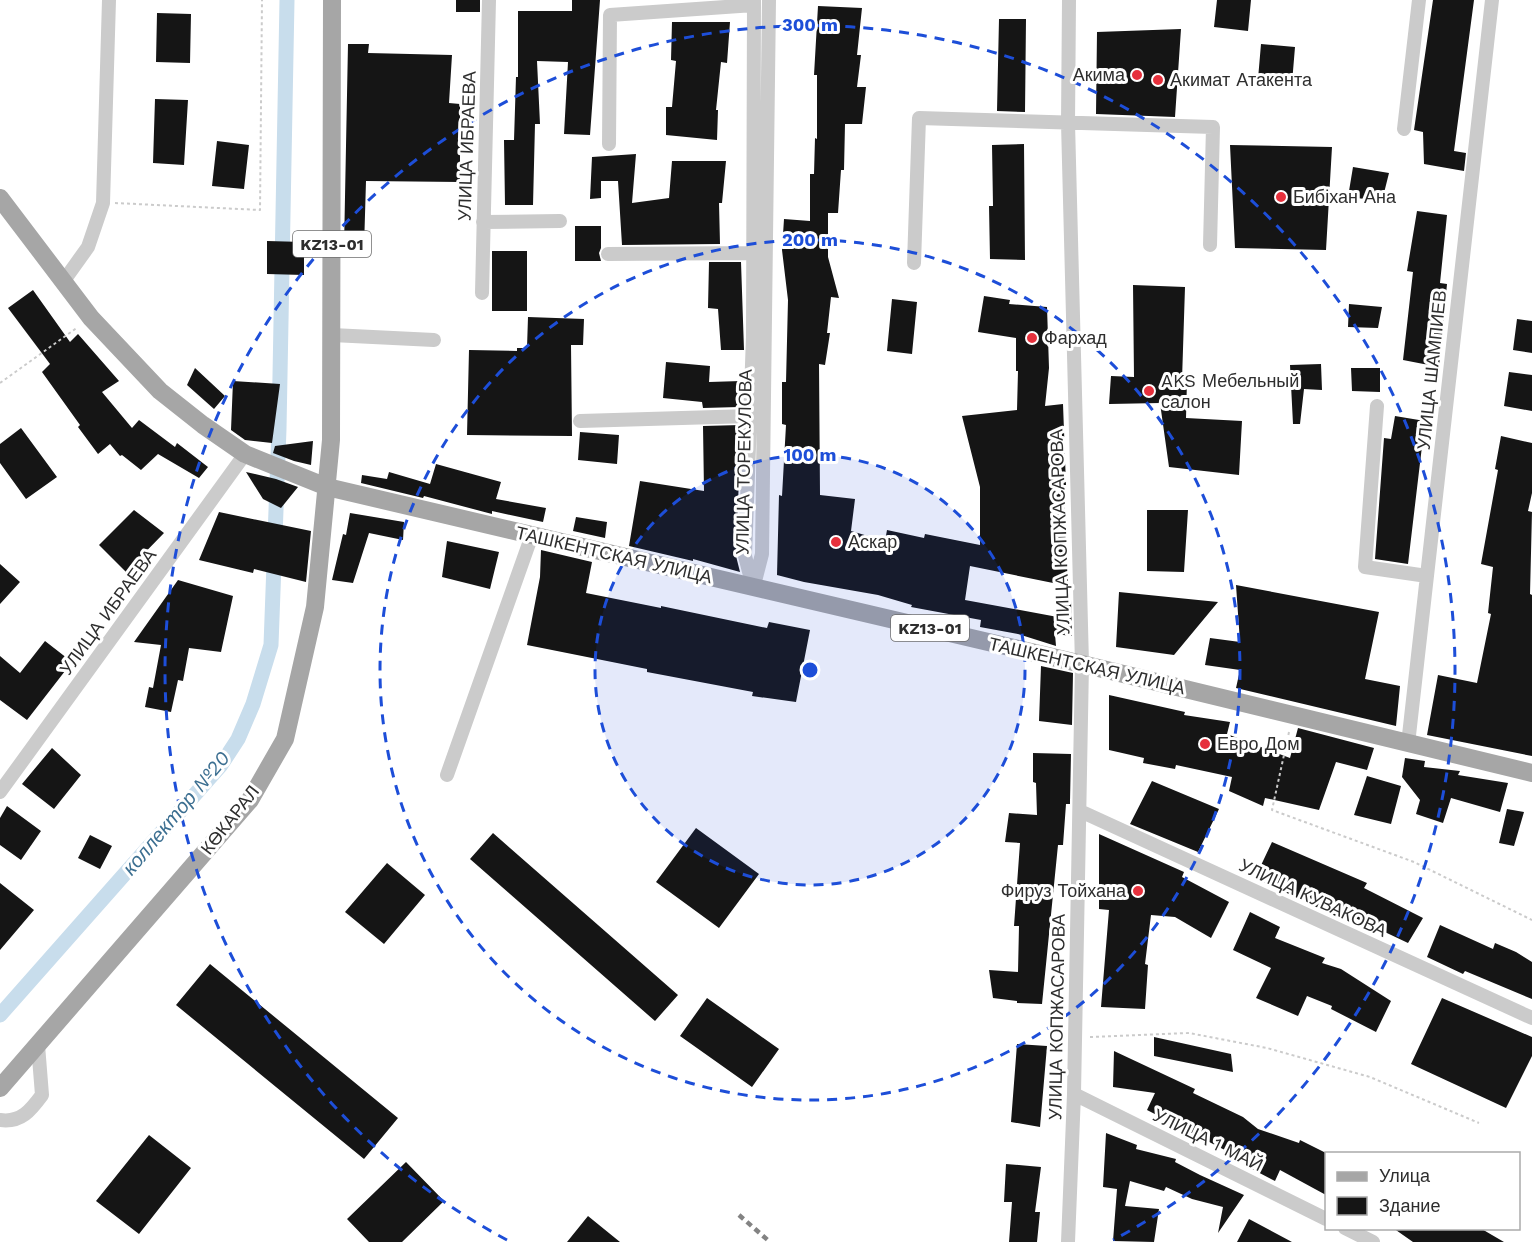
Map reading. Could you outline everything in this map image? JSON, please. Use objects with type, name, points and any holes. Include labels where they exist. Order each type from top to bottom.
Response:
[{"type":"main road","name":"KZ13-01","points":[[327,487],[331,440],[332,0]]},
{"type":"main road","name":"ТАШКЕНТСКАЯ УЛИЦА","points":[[3,206],[91,318],[160,391],[245,454],[327,487],[1082,664],[1532,773]]},
{"type":"main road","name":"КӨКАРАЛ","points":[[0,1088],[250,800],[285,739],[315,607],[327,487]]},
{"type":"street","points":[[63,282],[88,247],[103,203],[109,0]]},
{"type":"street","name":"УЛИЦА ИБРАЕВА","points":[[482,293],[489,0]]},
{"type":"street","name":"УЛИЦА ТОРЕКУЛОВА","points":[[753,587],[762,554],[769,0]]},
{"type":"street","name":"УЛИЦА КОПЖАСАРОВА","points":[[1068,1242],[1074,1094],[1082,664],[1068,123],[1069,0]]},
{"type":"street","points":[[1404,129],[1419,0]]},
{"type":"street","name":"УЛИЦА ШАМПИЕВ","points":[[1408,744],[1492,0]]},
{"type":"street","points":[[609,144],[610,15],[754,3]]},
{"type":"street","name":"УЛИЦА ТОРЕКУЛОВА","points":[[753,587],[745,556],[753,253],[754,3]]},
{"type":"street","points":[[914,263],[920,118],[1213,126],[1210,245]]},
{"type":"street","points":[[483,222],[560,221]]},
{"type":"street","points":[[608,254],[753,253]]},
{"type":"street","points":[[332,335],[434,340]]},
{"type":"street","points":[[1377,406],[1365,567],[1427,576]]},
{"type":"street","points":[[580,420],[750,416]]},
{"type":"street","name":"УЛИЦА ИБРАЕВА","points":[[0,792],[245,454]]},
{"type":"street","points":[[447,775],[532,535]]},
{"type":"street","name":"УЛИЦА КУВАКОВА","points":[[1080,811],[1532,1018]]},
{"type":"street","points":[[0,1120],[9,1121],[30,1112],[42,1095],[38,1045]]},
{"type":"street","name":"УЛИЦА 1 МАЙ","points":[[1074,1094],[1325,1219]]},
{"type":"street","points":[[1349,1230],[1373,1242]]},
{"type":"path","points":[[103,203],[260,210],[262,0]]},
{"type":"path","points":[[0,383],[91,318]]},
{"type":"path","points":[[1293,715],[1272,810],[1414,862],[1532,920]]},
{"type":"path","points":[[1075,1038],[1189,1033],[1267,1048],[1370,1077],[1479,1123]]},
{"type":"building","points":[[456,0],[480,0],[480,12],[456,12]]},
{"type":"building","points":[[572,0],[600,0],[590,135],[564,134],[568,62],[537,61],[540,124],[535,124],[533,205],[505,205],[504,140],[514,140],[516,77],[518,77],[518,11],[572,11]]},
{"type":"building","points":[[1217,0],[1251,0],[1248,31],[1214,27]]},
{"type":"building","points":[[1433,0],[1474,0],[1454,151],[1466,153],[1464,171],[1424,164],[1423,132],[1414,130]]},
{"type":"building","points":[[818,6],[862,8],[857,55],[861,55],[857,87],[866,87],[862,124],[845,124],[844,170],[841,170],[838,213],[828,213],[828,257],[839,298],[831,297],[827,333],[830,333],[825,365],[819,364],[820,495],[855,499],[851,531],[885,541],[887,530],[924,538],[925,534],[980,545],[980,487],[962,416],[1017,410],[1018,371],[1016,371],[1016,338],[978,332],[984,296],[1010,300],[1009,304],[1047,307],[1049,368],[1045,406],[1063,404],[1066,485],[1063,485],[1068,586],[970,566],[965,600],[1063,618],[1064,600],[1071,600],[1072,636],[1055,634],[1056,646],[1018,634],[980,627],[981,620],[911,607],[912,605],[878,595],[777,575],[779,495],[782,496],[786,425],[782,424],[782,382],[786,382],[788,300],[782,250],[784,219],[810,221],[810,174],[814,174],[815,138],[817,139],[817,75],[814,75]]},
{"type":"building","points":[[157,13],[191,14],[190,63],[156,62]]},
{"type":"building","points":[[999,19],[1026,19],[1025,112],[997,111]]},
{"type":"building","points":[[672,22],[730,22],[727,63],[721,62],[716,110],[718,110],[717,140],[666,135],[666,107],[672,107],[676,61],[671,60]]},
{"type":"building","name":"Акима","points":[[1181,29],[1175,117],[1096,114],[1097,32]]},
{"type":"building","points":[[348,44],[369,44],[368,53],[452,55],[449,103],[460,104],[460,182],[366,181],[364,248],[344,248]]},
{"type":"building","points":[[1261,44],[1295,47],[1292,83],[1258,79]]},
{"type":"building","points":[[155,99],[188,100],[184,165],[153,163]]},
{"type":"building","points":[[217,141],[249,145],[244,189],[212,186]]},
{"type":"building","points":[[1024,144],[1025,260],[990,259],[989,206],[993,206],[992,145]]},
{"type":"building","name":"Бибіхан Ана","points":[[1230,145],[1332,147],[1326,250],[1235,248]]},
{"type":"building","points":[[636,154],[632,203],[669,198],[672,161],[726,161],[722,203],[719,203],[720,244],[622,245],[618,181],[601,181],[601,198],[590,199],[592,157]]},
{"type":"building","points":[[1353,167],[1389,173],[1382,201],[1348,197]]},
{"type":"building","points":[[1417,211],[1447,215],[1440,283],[1447,284],[1439,367],[1403,360],[1413,272],[1407,271]]},
{"type":"building","points":[[575,226],[601,226],[599,253],[601,261],[575,261]]},
{"type":"building","points":[[267,241],[304,242],[304,275],[267,274]]},
{"type":"building","points":[[492,251],[527,251],[527,311],[492,311]]},
{"type":"building","points":[[709,262],[741,262],[744,350],[721,350],[718,309],[708,308]]},
{"type":"building","points":[[1133,285],[1185,287],[1182,380],[1187,380],[1186,418],[1242,421],[1239,475],[1169,467],[1160,403],[1109,404],[1111,376],[1134,377]]},
{"type":"building","points":[[33,290],[70,342],[78,334],[119,381],[102,392],[132,428],[139,420],[175,447],[177,443],[208,467],[199,478],[158,454],[141,470],[122,455],[120,456],[110,444],[98,454],[42,372],[50,364],[8,308]]},
{"type":"building","points":[[892,299],[917,302],[912,354],[887,351]]},
{"type":"building","points":[[1349,304],[1382,307],[1378,328],[1348,327]]},
{"type":"building","points":[[528,317],[584,319],[583,345],[571,345],[572,436],[467,435],[469,350],[517,351],[517,348],[527,348]]},
{"type":"building","points":[[1517,319],[1532,321],[1532,353],[1513,350]]},
{"type":"building","points":[[666,362],[710,366],[709,382],[741,381],[739,407],[703,408],[702,402],[663,398]]},
{"type":"building","points":[[1321,364],[1322,390],[1304,389],[1300,424],[1293,424],[1290,365]]},
{"type":"building","points":[[195,368],[225,396],[214,409],[187,385]]},
{"type":"building","points":[[1351,368],[1380,368],[1380,392],[1352,391]]},
{"type":"building","points":[[1509,372],[1532,375],[1532,411],[1504,406]]},
{"type":"building","points":[[233,381],[280,384],[272,443],[245,440],[231,430]]},
{"type":"building","points":[[1395,416],[1425,421],[1408,564],[1375,559],[1384,438],[1391,439]]},
{"type":"building","points":[[741,425],[736,556],[740,572],[693,559],[693,561],[629,546],[640,481],[704,491],[703,426]]},
{"type":"building","points":[[21,428],[57,477],[26,499],[0,463],[0,444]]},
{"type":"building","points":[[580,432],[619,435],[617,464],[578,460]]},
{"type":"building","points":[[1501,436],[1532,443],[1532,493],[1528,511],[1532,512],[1530,594],[1532,595],[1532,756],[1427,735],[1438,675],[1477,683],[1491,614],[1488,613],[1493,567],[1481,564],[1498,470],[1495,469]]},
{"type":"building","points":[[313,441],[311,465],[273,453],[275,446]]},
{"type":"building","points":[[436,464],[501,482],[496,499],[546,508],[543,522],[492,511],[492,514],[424,496],[423,498],[361,483],[362,475],[387,479],[389,472],[430,484]]},
{"type":"building","points":[[246,472],[298,487],[281,508],[263,499]]},
{"type":"building","points":[[134,510],[164,533],[126,572],[99,545]]},
{"type":"building","points":[[1147,510],[1188,510],[1184,572],[1147,571]]},
{"type":"building","points":[[219,512],[311,531],[306,582],[254,569],[253,573],[199,560]]},
{"type":"building","points":[[350,513],[404,522],[403,540],[369,533],[353,583],[332,580],[343,534],[346,535]]},
{"type":"building","points":[[576,517],[607,522],[605,538],[573,531]]},
{"type":"building","points":[[447,541],[499,552],[490,589],[442,577]]},
{"type":"building","points":[[541,550],[592,562],[586,593],[767,628],[769,622],[810,630],[796,702],[752,696],[753,692],[647,672],[647,669],[527,645],[540,577]]},
{"type":"building","points":[[0,564],[20,582],[0,604]]},
{"type":"building","points":[[178,580],[233,596],[221,652],[189,648],[183,681],[178,680],[171,712],[145,707],[149,687],[153,688],[161,645],[134,642]]},
{"type":"building","points":[[1236,585],[1379,612],[1365,679],[1400,686],[1396,726],[1236,688],[1240,670],[1205,665],[1210,638],[1240,642]]},
{"type":"building","points":[[1119,592],[1218,602],[1174,655],[1116,647]]},
{"type":"building","points":[[45,641],[72,662],[27,720],[0,700],[0,656],[20,673]]},
{"type":"building","points":[[1041,666],[1073,673],[1072,725],[1039,721]]},
{"type":"building","points":[[1109,695],[1185,712],[1184,715],[1230,722],[1227,734],[1290,758],[1298,728],[1374,748],[1367,770],[1336,762],[1319,810],[1265,798],[1263,806],[1229,791],[1232,777],[1176,765],[1175,769],[1143,763],[1144,758],[1109,750]]},
{"type":"building","points":[[52,748],[81,775],[54,809],[22,784]]},
{"type":"building","points":[[1033,753],[1071,754],[1070,804],[1066,804],[1063,845],[1058,845],[1042,1004],[1017,1003],[1017,1001],[993,998],[989,970],[1018,972],[1019,926],[1014,926],[1020,843],[1005,842],[1009,813],[1037,815],[1036,783],[1033,782]]},
{"type":"building","points":[[1405,758],[1425,761],[1424,767],[1460,771],[1458,775],[1508,783],[1500,812],[1451,798],[1443,823],[1416,814],[1420,800],[1402,777]]},
{"type":"building","points":[[1367,776],[1401,786],[1391,824],[1354,815]]},
{"type":"building","points":[[1152,781],[1219,809],[1198,852],[1130,824]]},
{"type":"building","points":[[7,806],[41,831],[21,860],[0,845],[0,818]]},
{"type":"building","points":[[1507,809],[1524,812],[1514,846],[1499,843]]},
{"type":"building","points":[[696,828],[759,874],[719,928],[656,882]]},
{"type":"building","points":[[493,833],[678,995],[655,1021],[470,859]]},
{"type":"building","points":[[1099,834],[1184,872],[1182,877],[1229,902],[1211,938],[1175,917],[1151,915],[1145,964],[1148,965],[1145,1009],[1101,1007],[1109,910],[1099,909]]},
{"type":"building","points":[[90,835],[112,846],[100,869],[78,858]]},
{"type":"building","points":[[1272,842],[1367,883],[1364,888],[1423,918],[1408,943],[1351,916],[1348,922],[1255,878]]},
{"type":"building","points":[[387,863],[425,895],[384,944],[345,912]]},
{"type":"building","points":[[0,883],[34,910],[0,950]]},
{"type":"building","points":[[1250,912],[1280,927],[1275,938],[1325,958],[1322,963],[1341,969],[1391,1001],[1376,1032],[1331,1009],[1332,1006],[1307,996],[1298,1016],[1256,998],[1271,968],[1233,950]]},
{"type":"building","points":[[1440,925],[1493,949],[1495,943],[1532,962],[1532,999],[1465,971],[1463,974],[1427,957]]},
{"type":"building","points":[[210,964],[398,1118],[364,1159],[176,1005]]},
{"type":"building","points":[[707,998],[779,1049],[752,1087],[680,1036]]},
{"type":"building","points":[[1442,998],[1532,1037],[1532,1056],[1506,1108],[1411,1064]]},
{"type":"building","points":[[1154,1037],[1231,1054],[1233,1072],[1154,1056]]},
{"type":"building","points":[[1017,1044],[1047,1046],[1040,1127],[1011,1122]]},
{"type":"building","points":[[1114,1051],[1195,1089],[1193,1093],[1243,1117],[1258,1129],[1299,1143],[1300,1140],[1325,1152],[1325,1194],[1280,1170],[1275,1181],[1250,1168],[1252,1164],[1147,1110],[1155,1093],[1113,1087]]},
{"type":"building","points":[[1106,1133],[1137,1145],[1136,1149],[1176,1159],[1175,1162],[1244,1195],[1218,1233],[1223,1207],[1192,1199],[1166,1187],[1164,1191],[1130,1181],[1125,1206],[1159,1209],[1154,1242],[1113,1241],[1117,1189],[1103,1187]]},
{"type":"building","points":[[149,1135],[191,1168],[139,1234],[96,1201]]},
{"type":"building","points":[[406,1162],[444,1201],[402,1242],[369,1242],[347,1219]]},
{"type":"building","points":[[1006,1164],[1041,1167],[1035,1212],[1040,1212],[1037,1242],[1009,1242],[1012,1202],[1004,1202]]},
{"type":"building","points":[[588,1216],[620,1242],[567,1242]]},
{"type":"building","points":[[1249,1219],[1292,1242],[1237,1242]]},
{"type":"building","points":[[1396,1230],[1483,1230],[1504,1242],[1413,1242]]},
{"type":"waterway","name":"коллектор №20","points":[[0,1015],[221,765],[238,739],[253,704],[271,645],[279,429],[287,0]]},
{"type":"railway","points":[[739,1215],[770,1242]]},
{"type":"place","name":"Акима","points":[[1137,75]]},
{"type":"place","name":"Акимат Атакента","points":[[1158,80]]},
{"type":"place","name":"Бибіхан Ана","points":[[1281,197]]},
{"type":"place","name":"Фархад","points":[[1032,338]]},
{"type":"place","name":"AKS Мебельный салон","points":[[1149,391]]},
{"type":"place","name":"Аскар","points":[[836,542]]},
{"type":"place","name":"Евро Дом","points":[[1205,744]]},
{"type":"place","name":"Фируз Тойхана","points":[[1138,891]]}]
